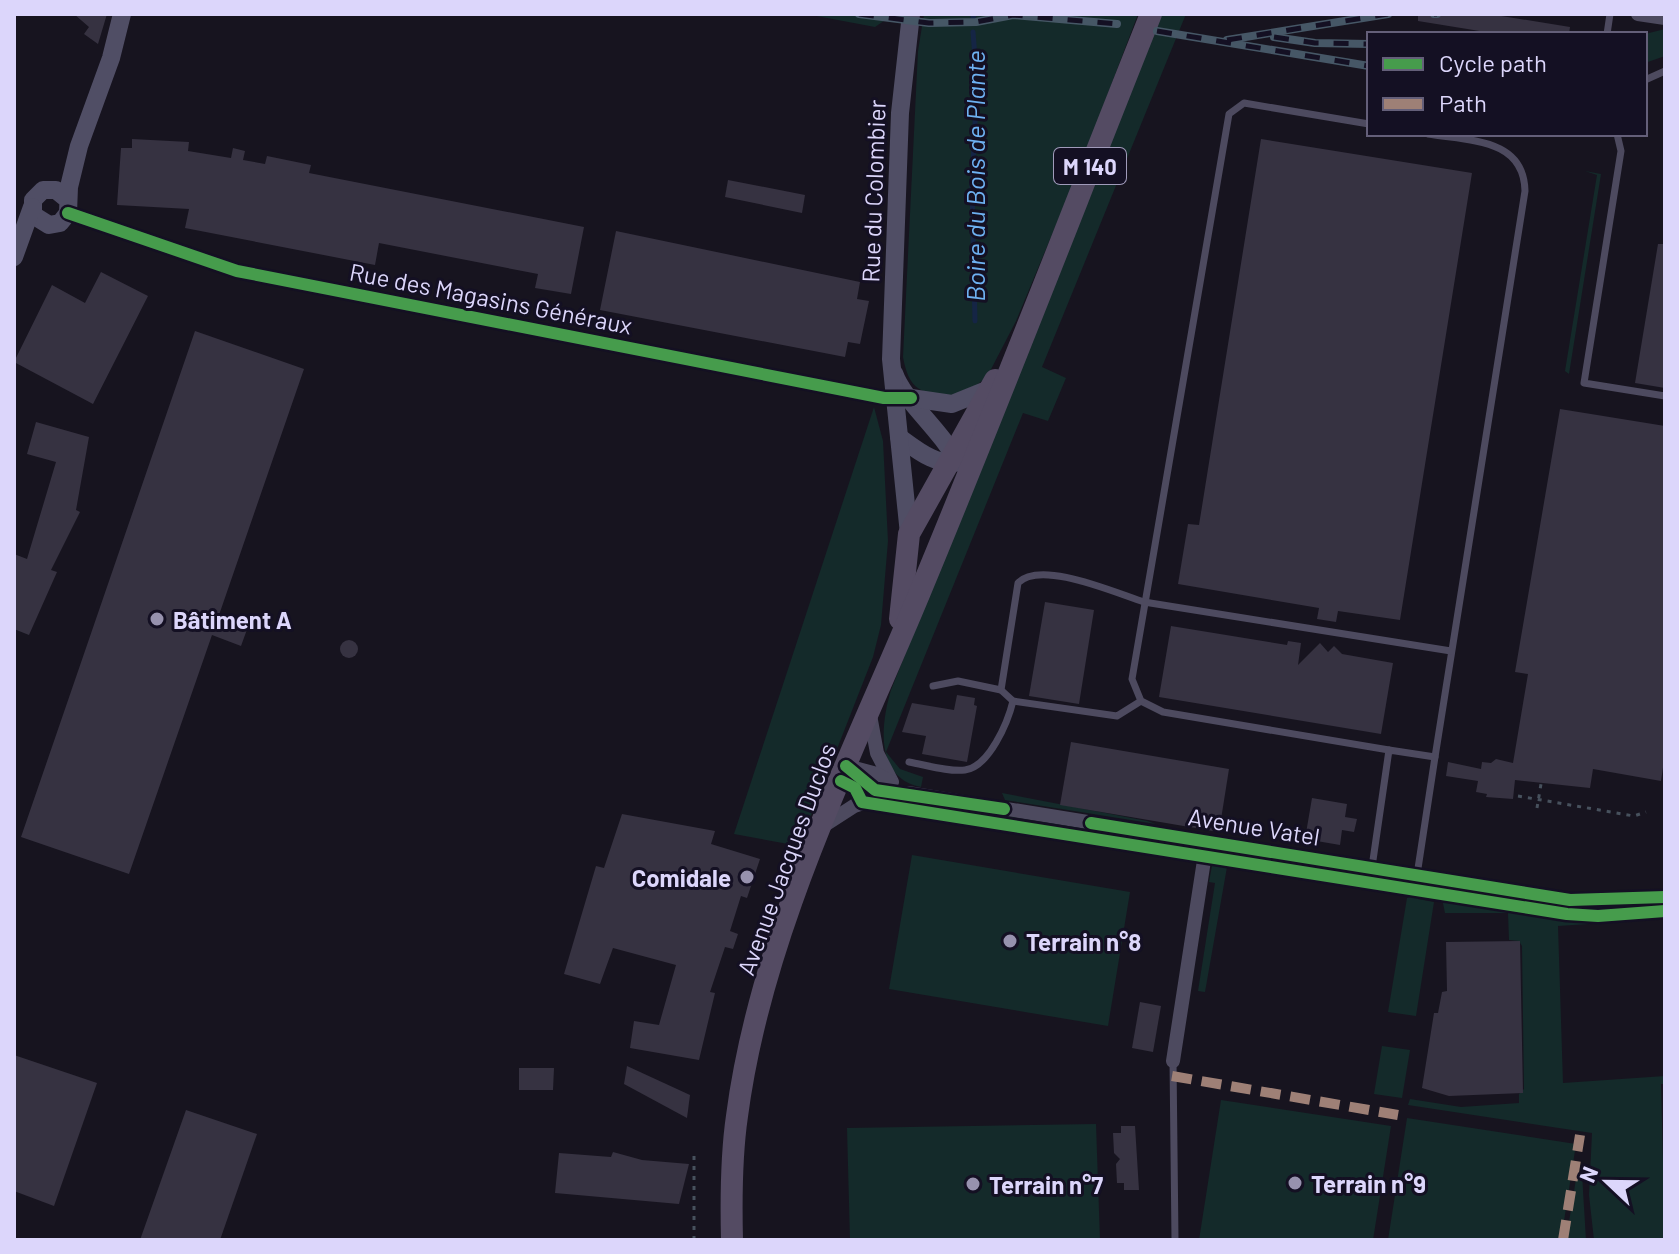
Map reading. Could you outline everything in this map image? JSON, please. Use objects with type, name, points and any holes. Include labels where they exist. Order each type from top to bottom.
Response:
[{"type":"main road","points":[[16,253],[37,194],[59,173],[86,125],[106,75],[122,14]]},
{"type":"main road","name":"Rue du Colombier","points":[[909,534],[899,437],[902,399],[893,371],[900,113],[911,14]]},
{"type":"main road","name":"M 140","points":[[897,644],[909,534],[959,463],[1030,319],[1151,14]]},
{"type":"main road","points":[[16,253],[34,231],[60,223],[68,206],[86,125]]},
{"type":"main road","points":[[43,190],[56,190],[68,206]]},
{"type":"main road","points":[[32,207],[38,221],[49,225]]},
{"type":"main road","name":"M 140","points":[[897,644],[959,463],[989,389],[1030,319]]},
{"type":"main road","points":[[902,399],[952,404],[989,389]]},
{"type":"main road","points":[[902,399],[959,463]]},
{"type":"main road","points":[[899,437],[959,463]]},
{"type":"main road","name":"Avenue Jacques Duclos","points":[[732,1240],[734,1153],[743,1077],[784,929],[846,766],[897,644]]},
{"type":"street","points":[[1638,14],[1665,18]]},
{"type":"street","name":"Rue des Magasins Généraux","points":[[68,206],[237,271],[902,399]]},
{"type":"street","points":[[823,826],[891,788],[877,753],[869,711]]},
{"type":"street","name":"Avenue Vatel","points":[[846,766],[877,774],[891,788],[908,793],[1570,900],[1665,897]]},
{"type":"street","points":[[1173,1061],[1207,841]]},
{"type":"lane","points":[[1367,124],[1244,103],[1229,114],[1132,679],[1141,701],[1163,712],[1435,757]]},
{"type":"lane","points":[[1417,875],[1525,191],[1525,176],[1513,155],[1498,146],[1440,136]]},
{"type":"lane","points":[[1617,136],[1621,151],[1584,383],[1665,396]]},
{"type":"lane","points":[[1001,690],[1018,583],[1023,577],[1040,575],[1105,585],[1144,602],[1451,651]]},
{"type":"lane","points":[[933,686],[958,681],[1001,690],[1013,701],[1117,716],[1141,701]]},
{"type":"lane","points":[[909,762],[958,770],[981,763],[1006,724],[1013,701]]},
{"type":"lane","points":[[1372,867],[1389,750]]},
{"type":"lane","points":[[1173,1061],[1175,1240]]},
{"type":"path","points":[[1537,808],[1541,784]]},
{"type":"path","points":[[1518,796],[1634,816],[1646,812]]},
{"type":"path","points":[[694,1150],[694,1240]]},
{"type":"green space","points":[[806,14],[894,14],[875,27]]},
{"type":"green space","points":[[924,14],[1138,14],[1081,165],[1016,321],[987,377],[962,396],[922,390],[910,380],[903,357],[918,51]]},
{"type":"green space","points":[[1159,14],[1186,14],[1042,367],[1066,378],[1048,421],[1023,413],[886,752],[900,769],[923,777],[921,787],[906,782],[895,773],[888,761],[885,748],[884,733],[891,690]]},
{"type":"green space","points":[[1665,29],[1665,56],[1647,62],[1647,34]]},
{"type":"green space","points":[[1585,171],[1601,174],[1569,374],[1565,371],[1597,175]]},
{"type":"green space","points":[[874,407],[883,441],[888,541],[881,625],[873,657],[799,846],[734,834]]},
{"type":"green space","points":[[1002,793],[1147,821],[1156,824],[1005,800]]},
{"type":"green space","points":[[905,800],[1194,846],[1194,851],[905,804]]},
{"type":"green space","name":"Terrain n°8","points":[[912,855],[1130,892],[1108,1026],[889,989]]},
{"type":"green space","points":[[1213,860],[1419,892],[1418,899],[1434,902],[1416,1016],[1388,1012],[1407,898],[1410,897],[1227,867],[1205,992],[1198,991],[1215,883],[1209,882]]},
{"type":"green space","points":[[1452,887],[1565,905],[1641,905],[1641,909],[1576,911],[1451,892]]},
{"type":"green space","points":[[1447,900],[1578,920],[1665,916],[1665,919],[1558,926],[1563,1083],[1665,1076],[1665,1084],[1661,1084],[1665,1240],[1594,1240],[1589,1195],[1592,1133],[1408,1105],[1410,1099],[1461,1107],[1519,1103],[1519,1094],[1524,1089],[1522,946],[1519,941],[1509,940],[1508,913],[1445,913],[1443,903]]},
{"type":"green space","points":[[1382,1046],[1410,1050],[1402,1098],[1374,1094]]},
{"type":"green space","name":"Terrain n°9","points":[[1221,1100],[1391,1126],[1373,1240],[1199,1240]]},
{"type":"green space","points":[[1407,1118],[1576,1144],[1561,1240],[1388,1240]]},
{"type":"green space","name":"Terrain n°7","points":[[1096,1124],[1100,1240],[850,1240],[847,1128]]},
{"type":"green space","points":[[1577,1173],[1582,1174],[1586,1240],[1566,1240]]},
{"type":"building","points":[[74,14],[107,14],[98,44],[84,34],[89,27]]},
{"type":"building","points":[[1418,14],[1489,14],[1570,27],[1569,32],[1486,32],[1418,21]]},
{"type":"building","points":[[132,139],[189,142],[188,151],[231,158],[233,148],[245,151],[243,160],[265,164],[267,156],[311,165],[309,173],[584,227],[571,294],[535,288],[538,274],[379,243],[375,265],[185,228],[189,209],[117,205],[121,148],[132,148]]},
{"type":"building","points":[[1261,139],[1472,173],[1400,620],[1338,611],[1336,622],[1317,619],[1319,608],[1178,584],[1188,524],[1199,525]]},
{"type":"building","points":[[728,180],[805,195],[802,213],[725,197]]},
{"type":"building","points":[[616,231],[860,282],[857,299],[869,301],[860,344],[848,342],[845,357],[600,310]]},
{"type":"building","points":[[1658,244],[1665,244],[1665,388],[1635,383]]},
{"type":"building","points":[[101,272],[148,296],[93,404],[14,362],[52,285],[85,303]]},
{"type":"building","name":"Bâtiment A","points":[[195,331],[304,369],[219,615],[249,624],[241,646],[212,635],[129,874],[21,837]]},
{"type":"building","points":[[1560,409],[1665,426],[1665,754],[1661,781],[1593,769],[1590,788],[1515,780],[1513,799],[1486,797],[1487,794],[1476,792],[1478,781],[1446,776],[1448,762],[1481,769],[1482,762],[1491,763],[1496,759],[1513,763],[1528,674],[1515,672]]},
{"type":"building","points":[[36,422],[89,437],[76,510],[80,512],[51,570],[57,572],[29,635],[14,629],[14,554],[27,559],[56,462],[27,454]]},
{"type":"building","points":[[1045,602],[1094,610],[1079,704],[1029,696]]},
{"type":"building","points":[[1171,626],[1287,645],[1288,641],[1301,643],[1298,665],[1320,643],[1328,652],[1334,646],[1342,654],[1393,663],[1381,734],[1159,697]]},
{"type":"building","points":[[349,640],[358,649],[349,658],[340,649]]},
{"type":"building","points":[[957,695],[975,698],[974,705],[977,706],[967,762],[922,754],[926,736],[902,732],[912,703],[954,710]]},
{"type":"building","points":[[1071,742],[1229,769],[1219,832],[1060,805]]},
{"type":"building","points":[[1312,798],[1347,804],[1345,817],[1357,819],[1354,832],[1342,830],[1340,845],[1305,839]]},
{"type":"building","points":[[622,814],[715,831],[711,844],[760,859],[747,898],[741,896],[730,931],[738,934],[733,949],[725,947],[710,992],[715,993],[699,1060],[630,1048],[634,1021],[659,1025],[676,965],[613,948],[600,984],[564,974],[596,866],[604,868]]},
{"type":"building","points":[[1520,941],[1523,1093],[1449,1096],[1422,1088],[1434,1013],[1438,1013],[1442,992],[1447,991],[1446,942]]},
{"type":"building","points":[[1140,1002],[1161,1006],[1153,1052],[1132,1048]]},
{"type":"building","points":[[14,1055],[97,1083],[54,1206],[14,1191]]},
{"type":"building","points":[[627,1066],[690,1095],[687,1118],[624,1084]]},
{"type":"building","points":[[519,1068],[554,1068],[553,1090],[519,1090]]},
{"type":"building","points":[[186,1110],[257,1134],[220,1240],[140,1240]]},
{"type":"building","points":[[1121,1126],[1135,1126],[1139,1190],[1124,1190],[1124,1183],[1117,1183],[1116,1164],[1120,1159],[1114,1153],[1113,1133],[1121,1133]]},
{"type":"building","points":[[613,1152],[642,1160],[689,1164],[679,1204],[555,1193],[559,1153],[611,1157]]},
{"type":"waterway","name":"Boire du Bois de Plante","points":[[973,18],[974,14]]},
{"type":"waterway","name":"Boire du Bois de Plante","points":[[973,32],[977,83],[972,186],[975,321]]},
{"type":"railway","points":[[859,14],[929,23],[976,22],[1013,15],[1117,24]]},
{"type":"railway","points":[[1227,40],[1388,14]]},
{"type":"railway","points":[[1157,31],[1367,66]]},
{"type":"railway","points":[[1274,37],[1315,43],[1367,44]]},
{"type":"marked path","points":[[1172,1076],[1398,1115]]},
{"type":"marked path","points":[[1563,1240],[1580,1135]]},
{"type":"cycle path","points":[[68,213],[237,271],[884,398],[911,398]]},
{"type":"cycle path","points":[[846,766],[875,790],[1004,809]]},
{"type":"cycle path","points":[[841,781],[855,788],[862,802],[1567,914],[1598,916],[1665,911]]},
{"type":"cycle path","points":[[1091,823],[1570,900],[1665,897]]},
{"type":"place","name":"Bâtiment A","points":[[157,619]]},
{"type":"place","name":"Comidale","points":[[747,877]]},
{"type":"place","name":"Terrain n°8","points":[[1010,941]]},
{"type":"place","name":"Terrain n°9","points":[[1295,1183]]},
{"type":"place","name":"Terrain n°7","points":[[973,1184]]}]
